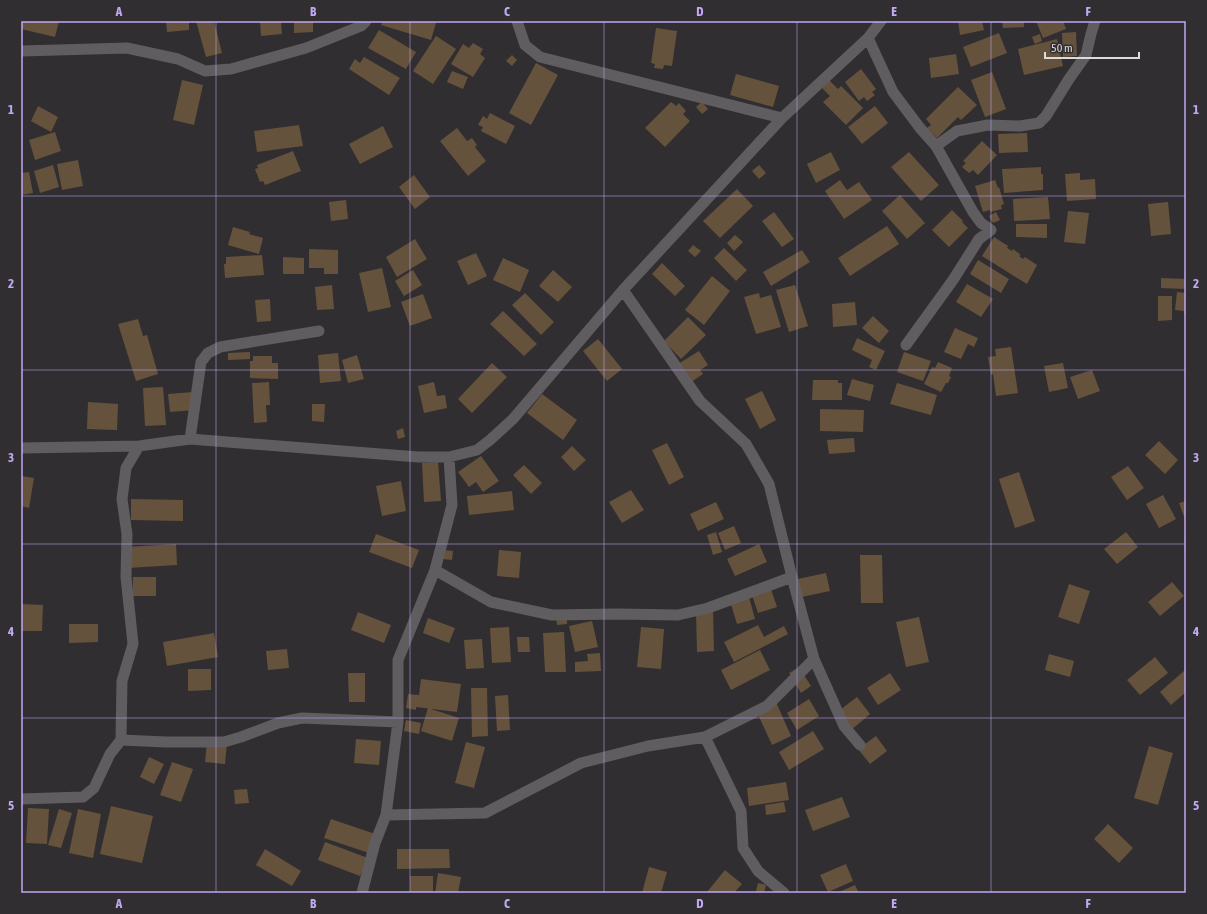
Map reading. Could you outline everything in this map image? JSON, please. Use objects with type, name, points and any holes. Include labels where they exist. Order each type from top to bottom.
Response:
[{"type":"street","points":[[21,51],[127,48],[178,58],[205,71],[230,69],[306,48],[361,26],[366,21]]},
{"type":"street","points":[[517,21],[525,45],[540,57],[782,118]]},
{"type":"street","points":[[21,448],[139,446],[190,439],[418,457],[449,457],[477,450],[513,419],[623,290],[782,118],[868,38],[881,21]]},
{"type":"street","points":[[936,146],[957,131],[988,125],[1020,126],[1039,123],[1046,116],[1086,55],[1095,21]]},
{"type":"street","points":[[868,38],[893,92],[920,128],[936,146],[973,212],[981,223],[990,230],[979,239],[953,280],[906,344]]},
{"type":"street","points":[[623,290],[700,401],[746,444],[769,484],[814,659],[844,726],[860,745]]},
{"type":"street","points":[[190,439],[201,362],[208,353],[220,347],[319,331]]},
{"type":"street","points":[[21,799],[83,797],[94,788],[110,754],[121,740],[122,681],[133,644],[126,577],[128,534],[122,499],[126,468],[139,446]]},
{"type":"street","points":[[362,893],[375,842],[386,815],[398,722],[398,660],[435,570],[452,505],[449,457]]},
{"type":"street","points":[[435,570],[491,602],[552,615],[617,614],[678,616],[708,608],[792,577]]},
{"type":"street","points":[[386,815],[485,813],[581,763],[648,746],[705,737],[767,706],[814,659]]},
{"type":"street","points":[[121,740],[224,742],[278,723],[302,718],[398,722]]},
{"type":"street","points":[[705,737],[741,811],[743,848],[758,871],[784,893]]},
{"type":"building","points":[[21,21],[59,21],[55,37],[21,29]]},
{"type":"building","points":[[166,21],[189,21],[189,30],[167,32]]},
{"type":"building","points":[[196,21],[214,21],[222,53],[206,57]]},
{"type":"building","points":[[260,21],[281,21],[282,34],[261,36]]},
{"type":"building","points":[[294,21],[313,21],[313,32],[294,33]]},
{"type":"building","points":[[383,21],[428,21],[436,23],[431,40],[381,25]]},
{"type":"building","points":[[958,21],[982,21],[984,30],[960,35]]},
{"type":"building","points":[[1002,21],[1024,21],[1024,27],[1003,28]]},
{"type":"building","points":[[1036,21],[1063,21],[1066,29],[1043,38]]},
{"type":"building","points":[[656,28],[677,31],[672,66],[664,65],[663,69],[654,68],[655,64],[651,63]]},
{"type":"building","points":[[379,30],[416,52],[406,69],[368,48]]},
{"type":"building","points":[[1076,32],[1077,56],[1063,57],[1062,33]]},
{"type":"building","points":[[999,33],[1007,53],[971,67],[963,47]]},
{"type":"building","points":[[1040,34],[1042,41],[1035,44],[1032,37]]},
{"type":"building","points":[[436,36],[456,49],[433,84],[413,71]]},
{"type":"building","points":[[1057,39],[1063,66],[1024,75],[1018,49]]},
{"type":"building","points":[[473,43],[483,49],[480,54],[485,58],[473,77],[451,64],[463,44],[469,48]]},
{"type":"building","points":[[956,54],[959,74],[931,78],[929,58]]},
{"type":"building","points":[[512,55],[517,60],[512,66],[506,61]]},
{"type":"building","points":[[364,57],[400,78],[389,95],[349,69],[355,59],[360,63]]},
{"type":"building","points":[[536,63],[558,75],[531,125],[509,113]]},
{"type":"building","points":[[861,69],[876,89],[872,92],[875,95],[867,101],[864,97],[859,101],[845,82]]},
{"type":"building","points":[[452,71],[468,77],[463,89],[447,82]]},
{"type":"building","points":[[992,72],[1006,109],[985,117],[971,80]]},
{"type":"building","points":[[736,74],[779,86],[773,107],[730,95]]},
{"type":"building","points":[[182,80],[203,85],[194,125],[173,120]]},
{"type":"building","points":[[829,80],[838,89],[841,86],[863,108],[846,125],[823,102],[830,96],[822,88]]},
{"type":"building","points":[[958,87],[977,105],[961,120],[958,117],[937,138],[927,128],[931,125],[926,119]]},
{"type":"building","points":[[671,102],[676,106],[679,103],[686,111],[683,114],[690,121],[665,147],[645,128]]},
{"type":"building","points":[[702,102],[708,109],[702,114],[696,107]]},
{"type":"building","points":[[38,106],[58,117],[51,132],[31,121]]},
{"type":"building","points":[[875,106],[888,123],[862,144],[848,127]]},
{"type":"building","points":[[490,113],[515,126],[506,144],[481,131],[483,127],[478,125],[483,116],[487,119]]},
{"type":"building","points":[[299,125],[303,146],[257,152],[254,131]]},
{"type":"building","points":[[383,126],[393,147],[360,164],[349,144]]},
{"type":"building","points":[[457,128],[467,141],[472,138],[477,145],[475,147],[486,161],[468,176],[440,141]]},
{"type":"building","points":[[55,132],[61,151],[35,160],[29,140]]},
{"type":"building","points":[[1027,133],[1028,152],[999,153],[998,134]]},
{"type":"building","points":[[982,141],[997,155],[978,175],[973,170],[969,173],[962,167],[966,163],[963,161]]},
{"type":"building","points":[[293,151],[301,171],[265,185],[263,181],[260,182],[255,169],[258,168],[257,165]]},
{"type":"building","points":[[831,152],[840,170],[816,183],[807,164]]},
{"type":"building","points":[[909,152],[939,185],[921,201],[891,167]]},
{"type":"building","points":[[78,160],[83,186],[62,190],[57,164]]},
{"type":"building","points":[[53,165],[59,187],[40,193],[34,171]]},
{"type":"building","points":[[759,165],[766,173],[759,179],[752,171]]},
{"type":"building","points":[[1041,167],[1041,174],[1043,174],[1043,190],[1004,193],[1002,169]]},
{"type":"building","points":[[29,172],[33,193],[21,195],[21,173]]},
{"type":"building","points":[[1080,173],[1080,180],[1095,179],[1096,199],[1067,201],[1065,174]]},
{"type":"building","points":[[414,175],[430,197],[415,209],[399,187]]},
{"type":"building","points":[[840,180],[847,190],[859,182],[872,200],[844,219],[825,191]]},
{"type":"building","points":[[995,180],[998,188],[999,187],[1004,204],[1001,205],[1002,209],[983,212],[975,186]]},
{"type":"building","points":[[737,189],[753,206],[720,238],[703,221]]},
{"type":"building","points":[[900,195],[925,223],[907,239],[882,211]]},
{"type":"building","points":[[1048,197],[1050,219],[1014,221],[1013,199]]},
{"type":"building","points":[[346,200],[348,219],[331,221],[329,202]]},
{"type":"building","points":[[1168,202],[1171,234],[1151,236],[1148,204]]},
{"type":"building","points":[[952,210],[968,228],[949,247],[932,230]]},
{"type":"building","points":[[1068,211],[1089,213],[1085,244],[1064,242]]},
{"type":"building","points":[[774,212],[794,239],[782,247],[762,221]]},
{"type":"building","points":[[996,212],[1000,220],[993,223],[989,216]]},
{"type":"building","points":[[1016,224],[1047,224],[1047,238],[1016,237]]},
{"type":"building","points":[[887,226],[899,244],[850,276],[838,258]]},
{"type":"building","points":[[233,227],[263,238],[259,254],[228,245]]},
{"type":"building","points":[[735,235],[743,242],[734,251],[727,243]]},
{"type":"building","points":[[994,237],[1008,246],[1007,248],[1012,251],[1013,249],[1021,255],[1019,256],[1023,259],[1025,257],[1037,265],[1027,284],[982,256]]},
{"type":"building","points":[[415,239],[427,259],[397,277],[386,257]]},
{"type":"building","points":[[693,245],[701,251],[695,257],[688,251]]},
{"type":"building","points":[[724,248],[747,270],[736,281],[714,258]]},
{"type":"building","points":[[309,249],[338,250],[338,274],[324,274],[324,268],[309,268]]},
{"type":"building","points":[[802,250],[810,262],[771,286],[763,272]]},
{"type":"building","points":[[476,253],[487,276],[468,285],[457,261]]},
{"type":"building","points":[[262,255],[264,275],[225,278],[224,264],[226,264],[226,257]]},
{"type":"building","points":[[283,257],[304,258],[304,274],[283,274]]},
{"type":"building","points":[[503,258],[529,270],[520,292],[493,280]]},
{"type":"building","points":[[978,260],[1009,279],[1001,293],[970,274]]},
{"type":"building","points":[[662,263],[685,286],[675,296],[652,274]]},
{"type":"building","points":[[382,268],[391,307],[368,312],[359,273]]},
{"type":"building","points":[[413,270],[422,285],[404,296],[395,281]]},
{"type":"building","points":[[553,270],[572,287],[558,302],[539,286]]},
{"type":"building","points":[[712,276],[730,291],[704,325],[685,310]]},
{"type":"building","points":[[1161,278],[1186,279],[1186,289],[1161,288]]},
{"type":"building","points":[[967,284],[993,299],[981,317],[956,302]]},
{"type":"building","points":[[332,285],[334,309],[317,310],[315,287]]},
{"type":"building","points":[[795,285],[808,326],[789,332],[776,290]]},
{"type":"building","points":[[1177,292],[1186,293],[1186,314],[1184,314],[1184,311],[1175,310]]},
{"type":"building","points":[[525,293],[554,322],[541,335],[512,305]]},
{"type":"building","points":[[759,293],[760,298],[771,295],[781,327],[756,334],[744,297]]},
{"type":"building","points":[[423,294],[432,318],[410,326],[401,302]]},
{"type":"building","points":[[1158,296],[1172,296],[1172,320],[1158,321]]},
{"type":"building","points":[[270,299],[271,321],[257,322],[255,300]]},
{"type":"building","points":[[855,302],[857,325],[833,327],[832,304]]},
{"type":"building","points":[[503,311],[537,344],[524,356],[490,324]]},
{"type":"building","points":[[873,316],[889,331],[879,343],[862,328]]},
{"type":"building","points":[[688,317],[706,335],[681,359],[664,341]]},
{"type":"building","points":[[138,319],[143,336],[147,335],[158,374],[136,381],[118,324]]},
{"type":"building","points":[[955,328],[978,338],[974,347],[968,344],[961,359],[944,352]]},
{"type":"building","points":[[857,338],[885,351],[876,370],[869,367],[872,360],[852,350]]},
{"type":"building","points":[[598,339],[622,369],[607,381],[583,351]]},
{"type":"building","points":[[1011,347],[1018,393],[996,396],[993,374],[991,375],[988,357],[996,356],[995,349]]},
{"type":"building","points":[[699,351],[708,365],[700,370],[703,374],[690,383],[678,364]]},
{"type":"building","points":[[250,352],[250,359],[228,360],[228,353]]},
{"type":"building","points":[[904,352],[931,361],[923,381],[897,372]]},
{"type":"building","points":[[338,353],[341,381],[320,383],[318,355]]},
{"type":"building","points":[[357,355],[364,379],[348,383],[342,360]]},
{"type":"building","points":[[253,356],[272,356],[272,363],[278,363],[278,379],[250,378],[250,361],[253,361]]},
{"type":"building","points":[[938,362],[952,368],[949,376],[951,377],[941,392],[924,384],[932,367],[935,368]]},
{"type":"building","points":[[492,363],[507,377],[472,413],[458,399]]},
{"type":"building","points":[[1063,363],[1068,388],[1049,392],[1044,366]]},
{"type":"building","points":[[1092,370],[1100,391],[1078,399],[1070,377]]},
{"type":"building","points":[[852,379],[874,385],[870,401],[847,395]]},
{"type":"building","points":[[813,380],[838,380],[838,383],[842,383],[842,400],[812,400]]},
{"type":"building","points":[[269,382],[270,405],[266,405],[267,422],[254,423],[252,383]]},
{"type":"building","points":[[434,382],[437,396],[445,395],[447,408],[424,413],[418,386]]},
{"type":"building","points":[[897,383],[937,395],[931,415],[890,404]]},
{"type":"building","points":[[163,387],[166,425],[145,426],[143,388]]},
{"type":"building","points":[[762,391],[776,420],[760,429],[745,399]]},
{"type":"building","points":[[193,392],[195,410],[170,412],[168,394]]},
{"type":"building","points":[[542,394],[577,420],[563,440],[527,413]]},
{"type":"building","points":[[88,402],[118,404],[117,430],[87,429]]},
{"type":"building","points":[[312,404],[325,404],[324,422],[312,421]]},
{"type":"building","points":[[820,409],[864,410],[863,432],[820,431]]},
{"type":"building","points":[[403,428],[405,437],[398,439],[396,431]]},
{"type":"building","points":[[854,438],[855,452],[829,454],[827,440]]},
{"type":"building","points":[[1159,441],[1178,460],[1165,474],[1145,455]]},
{"type":"building","points":[[667,443],[684,477],[669,485],[652,450]]},
{"type":"building","points":[[572,446],[586,460],[574,471],[561,457]]},
{"type":"building","points":[[481,456],[499,481],[483,492],[476,482],[469,487],[458,472]]},
{"type":"building","points":[[438,462],[441,501],[424,502],[422,463]]},
{"type":"building","points":[[524,465],[542,483],[531,494],[513,475]]},
{"type":"building","points":[[1128,466],[1144,488],[1127,500],[1111,477]]},
{"type":"building","points":[[1019,472],[1035,521],[1015,528],[999,479]]},
{"type":"building","points":[[21,476],[34,478],[29,508],[21,506]]},
{"type":"building","points":[[401,481],[406,511],[382,516],[376,486]]},
{"type":"building","points":[[631,490],[644,510],[622,523],[609,502]]},
{"type":"building","points":[[512,491],[514,510],[469,515],[467,496]]},
{"type":"building","points":[[1163,495],[1176,519],[1159,528],[1146,504]]},
{"type":"building","points":[[131,499],[183,500],[183,521],[131,520]]},
{"type":"building","points":[[1186,501],[1186,522],[1179,503]]},
{"type":"building","points":[[716,502],[724,519],[698,531],[690,514]]},
{"type":"building","points":[[734,526],[741,543],[725,550],[718,533]]},
{"type":"building","points":[[716,532],[722,552],[713,555],[707,535]]},
{"type":"building","points":[[1126,532],[1138,547],[1117,564],[1104,549]]},
{"type":"building","points":[[376,534],[419,550],[412,568],[369,552]]},
{"type":"building","points":[[176,544],[177,565],[128,568],[126,547]]},
{"type":"building","points":[[759,544],[767,562],[735,576],[727,559]]},
{"type":"building","points":[[444,550],[453,551],[452,560],[443,559]]},
{"type":"building","points":[[499,550],[521,552],[519,578],[497,576]]},
{"type":"building","points":[[860,555],[882,555],[883,603],[861,603]]},
{"type":"building","points":[[826,573],[830,591],[797,598],[793,580]]},
{"type":"building","points":[[133,577],[156,577],[156,596],[133,596]]},
{"type":"building","points":[[1172,582],[1184,596],[1160,616],[1148,602]]},
{"type":"building","points":[[1069,584],[1090,591],[1079,624],[1058,617]]},
{"type":"building","points":[[770,586],[777,607],[758,613],[751,592]]},
{"type":"building","points":[[748,593],[755,619],[737,624],[729,598]]},
{"type":"building","points":[[21,604],[43,605],[42,631],[21,631]]},
{"type":"building","points":[[713,610],[714,651],[697,652],[696,611]]},
{"type":"building","points":[[358,612],[391,625],[384,643],[351,630]]},
{"type":"building","points":[[556,616],[567,616],[567,624],[557,625]]},
{"type":"building","points":[[919,617],[929,662],[906,667],[896,622]]},
{"type":"building","points":[[428,618],[455,628],[449,643],[423,633]]},
{"type":"building","points":[[592,621],[598,647],[575,652],[569,626]]},
{"type":"building","points":[[69,624],[98,624],[98,642],[69,643]]},
{"type":"building","points":[[758,625],[764,637],[784,626],[788,634],[734,662],[724,642]]},
{"type":"building","points":[[509,627],[511,662],[492,663],[490,628]]},
{"type":"building","points":[[641,627],[664,629],[661,669],[637,667]]},
{"type":"building","points":[[564,632],[566,672],[545,672],[543,633]]},
{"type":"building","points":[[214,633],[218,657],[167,666],[163,642]]},
{"type":"building","points":[[517,637],[529,637],[530,652],[518,652]]},
{"type":"building","points":[[482,639],[484,668],[466,669],[464,640]]},
{"type":"building","points":[[287,649],[289,668],[268,670],[266,651]]},
{"type":"building","points":[[760,650],[770,670],[731,690],[721,670]]},
{"type":"building","points":[[600,653],[601,671],[575,672],[575,662],[588,661],[587,654]]},
{"type":"building","points":[[1049,654],[1074,661],[1070,677],[1045,670]]},
{"type":"building","points":[[1155,657],[1168,673],[1140,695],[1127,680]]},
{"type":"building","points":[[799,667],[811,686],[801,693],[789,673]]},
{"type":"building","points":[[188,669],[211,669],[211,690],[188,691]]},
{"type":"building","points":[[1185,670],[1186,692],[1171,705],[1160,692]]},
{"type":"building","points":[[348,673],[365,673],[365,702],[349,702]]},
{"type":"building","points":[[890,673],[901,690],[878,705],[867,688]]},
{"type":"building","points":[[421,679],[461,684],[457,712],[416,707],[416,710],[406,708],[408,694],[419,695]]},
{"type":"building","points":[[471,688],[487,688],[488,736],[472,737]]},
{"type":"building","points":[[508,695],[510,730],[497,731],[495,696]]},
{"type":"building","points":[[857,697],[870,714],[850,731],[836,713]]},
{"type":"building","points":[[809,699],[819,716],[797,730],[787,713]]},
{"type":"building","points":[[776,702],[791,736],[772,745],[756,710]]},
{"type":"building","points":[[428,708],[459,718],[452,741],[421,731]]},
{"type":"building","points":[[406,720],[421,723],[419,734],[404,731]]},
{"type":"building","points":[[813,731],[824,749],[789,770],[779,752]]},
{"type":"building","points":[[876,736],[887,751],[870,764],[858,749]]},
{"type":"building","points":[[356,739],[381,741],[379,765],[354,763]]},
{"type":"building","points":[[207,741],[227,743],[225,764],[205,762]]},
{"type":"building","points":[[466,742],[485,747],[474,788],[455,783]]},
{"type":"building","points":[[1149,746],[1173,753],[1158,805],[1134,798]]},
{"type":"building","points":[[149,757],[164,764],[154,784],[140,777]]},
{"type":"building","points":[[172,762],[193,769],[181,802],[160,795]]},
{"type":"building","points":[[786,782],[789,800],[749,806],[747,788]]},
{"type":"building","points":[[247,789],[249,803],[235,804],[234,790]]},
{"type":"building","points":[[842,797],[850,817],[813,831],[805,810]]},
{"type":"building","points":[[784,802],[786,812],[766,815],[765,805]]},
{"type":"building","points":[[111,806],[153,816],[142,863],[100,854]]},
{"type":"building","points":[[28,808],[49,809],[47,844],[26,843]]},
{"type":"building","points":[[59,809],[72,813],[61,848],[48,845]]},
{"type":"building","points":[[78,809],[101,814],[93,858],[69,853]]},
{"type":"building","points":[[331,819],[375,834],[369,853],[324,838]]},
{"type":"building","points":[[1108,824],[1133,848],[1119,863],[1094,839]]},
{"type":"building","points":[[325,842],[368,858],[360,876],[318,860]]},
{"type":"building","points":[[265,849],[301,871],[292,886],[256,865]]},
{"type":"building","points":[[397,849],[449,849],[450,868],[397,869]]},
{"type":"building","points":[[846,864],[853,881],[828,892],[820,875]]},
{"type":"building","points":[[649,867],[667,872],[661,893],[642,893]]},
{"type":"building","points":[[725,870],[742,884],[734,893],[707,892]]},
{"type":"building","points":[[438,873],[461,877],[458,893],[435,893]]},
{"type":"building","points":[[410,876],[433,876],[433,893],[410,893]]},
{"type":"building","points":[[758,883],[766,885],[764,893],[756,891]]},
{"type":"building","points":[[855,885],[859,893],[837,893]]}]
